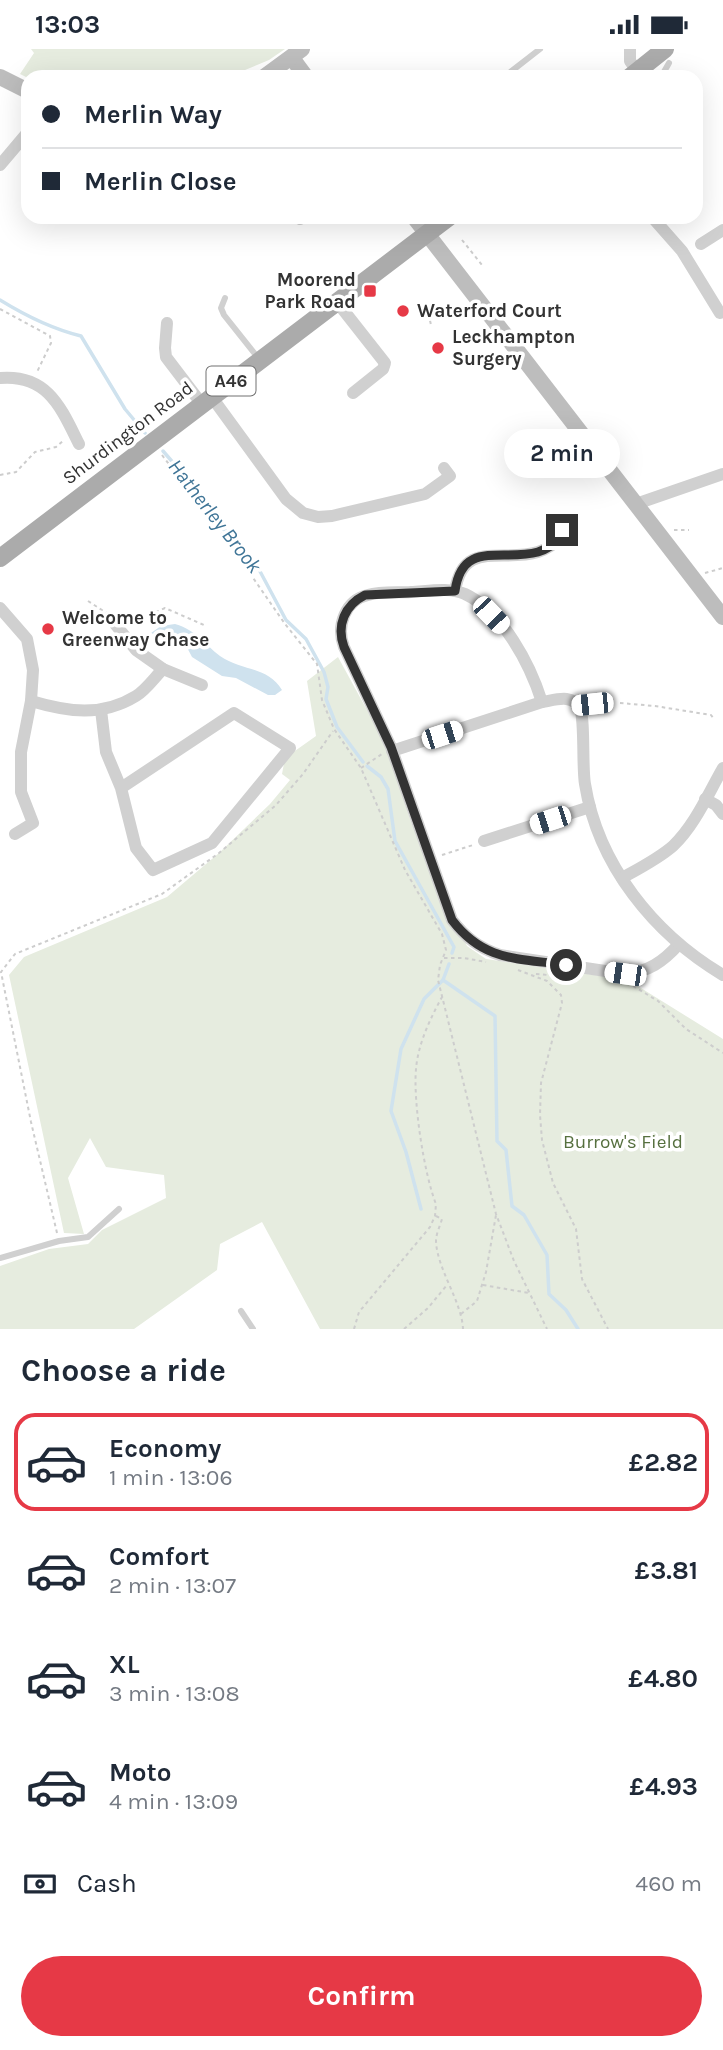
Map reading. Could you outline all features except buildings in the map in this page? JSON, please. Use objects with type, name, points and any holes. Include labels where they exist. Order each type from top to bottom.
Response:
[{"type":"main road","points":[[642,70],[667,56]]},
{"type":"main road","name":"Shurdington Road","points":[[0,558],[440,224]]},
{"type":"street","points":[[630,49],[632,70]]},
{"type":"street","points":[[274,70],[297,54]]},
{"type":"street","points":[[0,77],[21,88]]},
{"type":"street","points":[[0,165],[21,140]]},
{"type":"street","points":[[419,224],[723,617]]},
{"type":"street","points":[[658,224],[682,251],[718,317]]},
{"type":"street","points":[[701,244],[723,230]]},
{"type":"street","points":[[337,302],[385,363],[383,369],[354,393]]},
{"type":"street","points":[[167,323],[166,357],[206,400],[286,499],[303,513],[318,517],[332,516],[415,497],[425,494],[450,476]]},
{"type":"street","points":[[0,379],[16,378],[32,382],[53,397],[76,438]]},
{"type":"street","points":[[636,504],[723,474]]},
{"type":"street","points":[[455,591],[462,569],[474,558],[536,553],[565,535]]},
{"type":"street","points":[[542,702],[527,665],[511,638],[468,596],[455,591],[370,594],[360,598],[345,613],[341,625],[341,640],[392,749],[452,920],[460,929],[483,950],[523,959],[633,973],[659,964],[679,944]]},
{"type":"street","points":[[0,608],[27,639],[33,670],[31,701],[21,752],[21,792],[33,823],[15,835]]},
{"type":"street","points":[[115,620],[136,650],[163,669],[202,685]]},
{"type":"street","points":[[31,701],[66,711],[101,710],[138,696],[163,669]]},
{"type":"street","points":[[392,749],[542,702],[563,698],[578,705],[607,702]]},
{"type":"street","points":[[578,705],[582,713],[583,775],[603,845],[622,878],[654,921],[679,944],[723,975]]},
{"type":"street","points":[[101,710],[106,752],[121,788],[136,848],[153,870],[212,843],[290,748],[234,713],[121,788]]},
{"type":"street","points":[[622,878],[656,859],[674,844],[690,825],[723,768]]},
{"type":"street","points":[[705,799],[716,805],[723,814]]},
{"type":"street","points":[[484,841],[590,807]]},
{"type":"lane","points":[[512,70],[540,49]]},
{"type":"lane","points":[[225,298],[221,308],[224,315],[260,359]]},
{"type":"lane","points":[[0,1258],[59,1241],[88,1237],[119,1209]]},
{"type":"lane","points":[[242,1311],[253,1329]]},
{"type":"path","points":[[462,240],[482,265]]},
{"type":"path","points":[[427,307],[431,325]]},
{"type":"path","points":[[0,309],[50,336],[51,343],[32,382]]},
{"type":"path","points":[[0,475],[16,472],[35,452],[76,438]]},
{"type":"path","points":[[152,441],[317,664],[322,701],[334,729],[361,768],[405,870],[442,934],[446,950],[440,965],[439,980],[496,1215],[547,1329]]},
{"type":"path","points":[[670,530],[689,530]]},
{"type":"path","points":[[695,579],[704,573],[723,568]]},
{"type":"path","points":[[88,601],[115,620],[143,618],[165,608],[204,625]]},
{"type":"path","points":[[607,702],[711,715],[714,719]]},
{"type":"path","points":[[59,1241],[31,1122],[1,972],[15,954],[162,894],[216,855],[276,805],[303,774],[334,729]]},
{"type":"path","points":[[361,768],[392,749]]},
{"type":"path","points":[[431,858],[484,841]]},
{"type":"path","points":[[444,958],[454,958]]},
{"type":"path","points":[[523,959],[526,968],[556,988],[562,999],[541,1083],[542,1140],[553,1182],[576,1229],[582,1279],[608,1329]]},
{"type":"path","points":[[533,974],[556,975]]},
{"type":"path","points":[[628,983],[658,1002],[686,1029],[723,1053]]},
{"type":"path","points":[[354,1329],[359,1313],[430,1227],[435,1216],[436,1204],[420,1131],[416,1068],[421,1045],[443,995]]},
{"type":"path","points":[[461,1314],[477,1301],[496,1215]]},
{"type":"path","points":[[435,1216],[442,1219],[436,1241],[448,1283],[461,1314],[463,1329]]},
{"type":"path","points":[[404,1329],[428,1308],[448,1283]]},
{"type":"path","points":[[482,1285],[530,1294]]},
{"type":"path","points":[[537,1309],[537,1315],[542,1319]]},
{"type":"green space","points":[[31,49],[285,49],[269,60],[245,70],[23,70],[34,53]]},
{"type":"green space","name":"Burrow's Field","points":[[338,657],[385,743],[411,822],[467,946],[486,959],[628,980],[723,1039],[723,1329],[320,1329],[262,1222],[220,1244],[217,1270],[134,1329],[0,1329],[0,1266],[49,1249],[88,1244],[102,1230],[166,1198],[164,1175],[106,1167],[90,1138],[68,1178],[84,1234],[64,1233],[9,975],[24,957],[167,897],[219,853],[270,804],[290,780],[282,774],[285,758],[316,736],[307,681]]},
{"type":"water","points":[[175,624],[195,634],[228,661],[269,677],[282,690],[275,695],[268,695],[236,678],[222,676],[192,657],[183,640],[170,641],[151,633],[161,626]]},
{"type":"waterway","name":"Hatherley Brook","points":[[0,300],[39,321],[81,336],[125,409],[145,433]]},
{"type":"waterway","name":"Hatherley Brook","points":[[163,451],[182,473],[218,526],[228,532],[255,562],[286,620],[306,639],[324,672],[328,687],[326,699],[337,727],[363,762]]},
{"type":"waterway","name":"Hatherley Brook","points":[[367,766],[381,777],[388,789],[395,841],[454,947],[452,953]]},
{"type":"waterway","name":"Hatherley Brook","points":[[449,964],[443,980],[495,1016],[497,1141],[506,1150],[512,1206],[524,1215],[547,1255],[549,1294],[566,1310],[578,1329]]},
{"type":"waterway","points":[[421,1209],[406,1152],[391,1111],[401,1049],[424,999],[443,980]]},
{"type":"place","name":"Moorend Park Road","points":[[370,291]]},
{"type":"place","name":"Waterford Court","points":[[403,311]]},
{"type":"place","name":"Leckhampton Surgery","points":[[438,348]]},
{"type":"place","name":"Welcome to Greenway Chase","points":[[48,629]]},
{"type":"route","points":[[562,530],[565,535],[556,543],[536,553],[474,558],[459,574],[455,591],[365,595],[354,602],[345,613],[340,633],[391,747],[452,920],[483,950],[566,965]]}]
